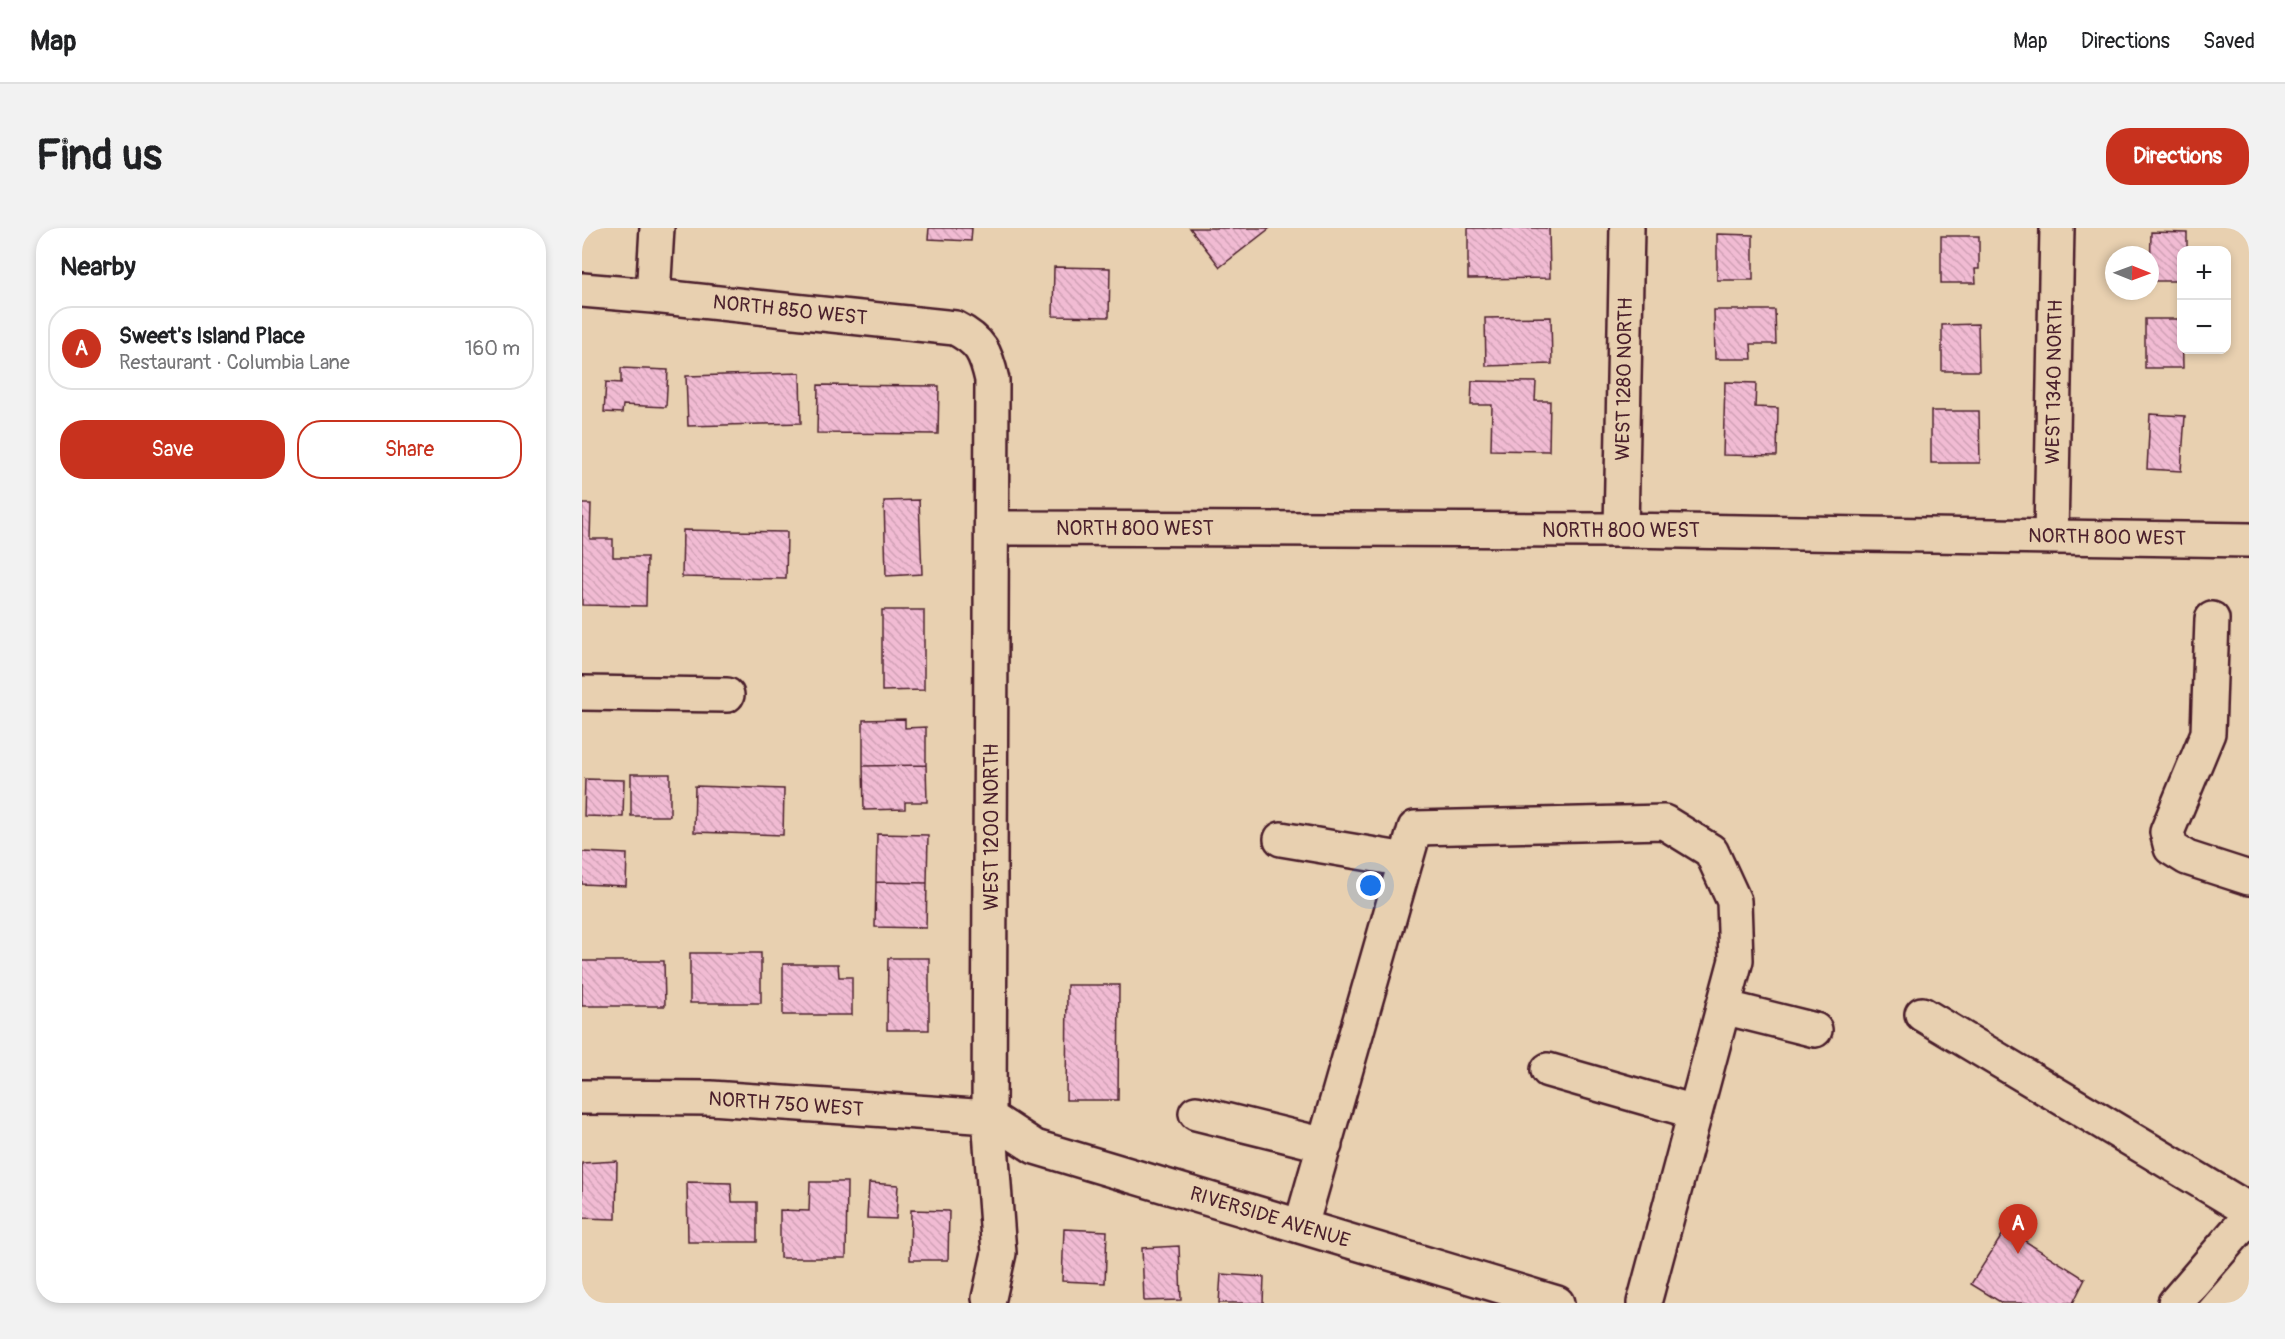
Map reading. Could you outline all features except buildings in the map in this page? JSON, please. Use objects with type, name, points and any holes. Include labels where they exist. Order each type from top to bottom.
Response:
[{"type":"street","points":[[653,296],[657,228]]},
{"type":"street","name":"WEST 1280 NORTH","points":[[1621,530],[1627,228]]},
{"type":"street","name":"WEST 1340 NORTH","points":[[2052,536],[2057,228]]},
{"type":"street","name":"NORTH 850 WEST","points":[[582,290],[955,328],[973,339],[986,356]]},
{"type":"street","name":"WEST 1200 NORTH","points":[[986,356],[992,380],[989,1117],[999,1253],[989,1298]]},
{"type":"street","name":"NORTH 800 WEST","points":[[992,528],[1621,530],[2249,540]]},
{"type":"street","points":[[2212,619],[2208,733],[2167,832],[2171,848],[2187,858],[2249,878]]},
{"type":"street","points":[[582,693],[727,695]]},
{"type":"street","points":[[1301,1226],[1415,828],[1664,822],[1711,851],[1734,902],[1736,960],[1644,1303]]},
{"type":"street","points":[[1281,839],[1406,860]]},
{"type":"street","points":[[1724,1007],[1815,1030]]},
{"type":"street","points":[[1922,1014],[2249,1210]]},
{"type":"street","points":[[1548,1070],[1695,1112]]},
{"type":"street","name":"NORTH 750 WEST","points":[[582,1097],[711,1098],[989,1117]]},
{"type":"street","points":[[1196,1113],[1325,1145]]},
{"type":"street","name":"RIVERSIDE AVENUE","points":[[989,1117],[1035,1147],[1557,1303]]},
{"type":"street","points":[[2175,1303],[2249,1217]]},
{"type":"place","name":"Sweet's Island Place","points":[[2018,1254]]}]
